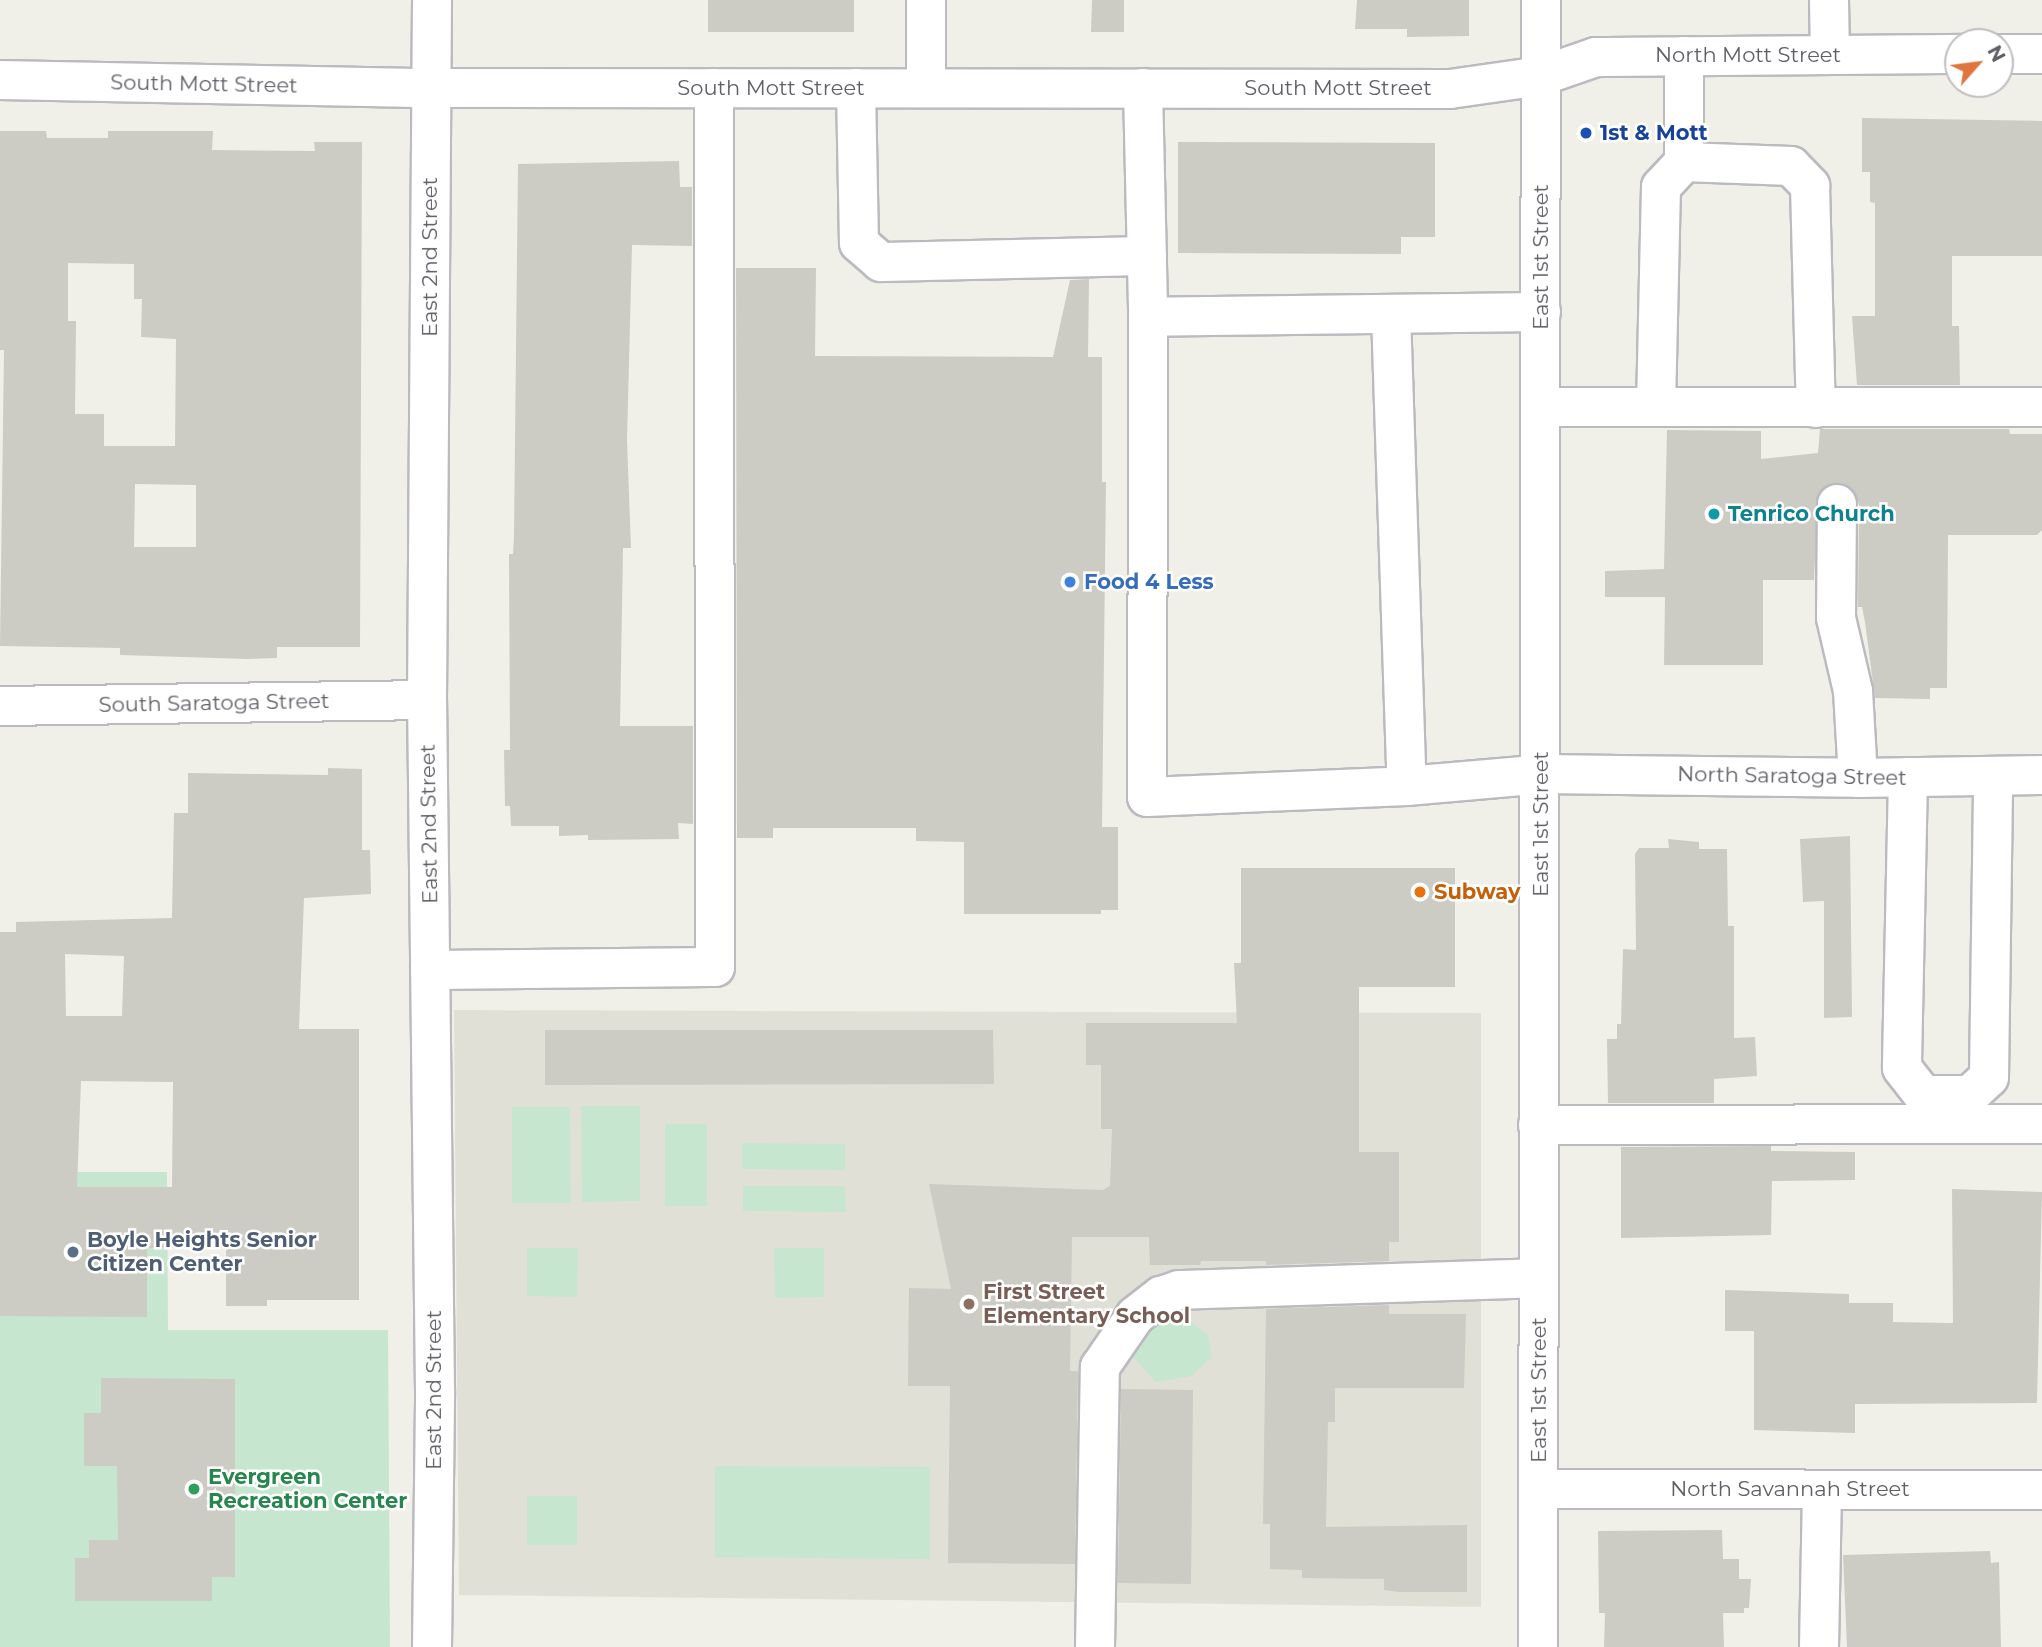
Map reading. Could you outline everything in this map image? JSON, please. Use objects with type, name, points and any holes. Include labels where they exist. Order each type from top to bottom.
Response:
[{"type":"street","name":"East 2nd Street","points":[[432,0],[427,700],[435,1390],[432,1647]]},
{"type":"street","points":[[926,0],[926,88]]},
{"type":"street","name":"East 1st Street","points":[[1538,1647],[1538,1125],[1543,774],[1541,0]]},
{"type":"street","points":[[1829,0],[1830,55]]},
{"type":"street","name":"North Mott Street","points":[[1541,76],[1596,57],[1944,54]]},
{"type":"street","points":[[2014,54],[2042,54]]},
{"type":"street","points":[[1656,407],[1661,187],[1684,162],[1684,56]]},
{"type":"street","name":"South Mott Street","points":[[0,80],[431,88],[1450,89],[1541,76]]},
{"type":"street","points":[[430,970],[715,967],[714,88]]},
{"type":"street","points":[[856,88],[859,243],[881,262],[1147,256]]},
{"type":"street","points":[[1143,88],[1148,317],[1541,312]]},
{"type":"street","points":[[1684,162],[1791,166],[1810,186],[1816,408]]},
{"type":"street","points":[[1391,314],[1407,786]]},
{"type":"street","name":"North Saratoga Street","points":[[1148,317],[1147,797],[1407,786],[1543,774],[1858,778],[2042,775]]},
{"type":"street","points":[[1542,407],[2042,407]]},
{"type":"street","points":[[1837,504],[1836,618],[1853,691],[1858,778]]},
{"type":"street","name":"South Saratoga Street","points":[[0,706],[427,700]]},
{"type":"street","points":[[1908,777],[1902,1068],[1923,1095],[1969,1095],[1989,1077],[1993,776]]},
{"type":"street","points":[[1538,1125],[2042,1124]]},
{"type":"street","points":[[1095,1647],[1100,1367],[1135,1316],[1161,1296],[1180,1290],[1539,1278]]},
{"type":"street","name":"North Savannah Street","points":[[1539,1489],[2042,1490]]},
{"type":"street","points":[[1819,1647],[1822,1490]]},
{"type":"shaded area","name":"First Street Elementary School","points":[[454,1010],[1481,1013],[1481,1607],[459,1595]]},
{"type":"green space","points":[[581,1106],[640,1106],[640,1201],[582,1202]]},
{"type":"green space","points":[[512,1107],[570,1107],[571,1203],[512,1203]]},
{"type":"green space","points":[[665,1124],[707,1124],[707,1206],[665,1206]]},
{"type":"green space","points":[[742,1143],[845,1144],[845,1170],[742,1169]]},
{"type":"green space","name":"Evergreen Recreation Center","points":[[0,1172],[167,1172],[168,1330],[388,1330],[390,1647],[0,1647]]},
{"type":"green space","points":[[743,1186],[845,1186],[846,1212],[743,1211]]},
{"type":"green space","points":[[527,1248],[578,1248],[577,1297],[527,1296]]},
{"type":"green space","points":[[774,1248],[824,1248],[824,1297],[775,1298]]},
{"type":"green space","points":[[1186,1318],[1208,1335],[1212,1357],[1191,1376],[1156,1382],[1134,1358],[1133,1341],[1150,1323]]},
{"type":"green space","points":[[715,1466],[930,1467],[930,1559],[715,1557]]},
{"type":"green space","points":[[527,1496],[577,1496],[577,1545],[527,1545]]},
{"type":"building","points":[[708,0],[854,0],[854,32],[708,32]]},
{"type":"building","points":[[1092,0],[1124,0],[1124,32],[1091,32]]},
{"type":"building","points":[[1357,0],[1469,0],[1469,36],[1407,37],[1407,29],[1355,29]]},
{"type":"building","points":[[1862,118],[2042,121],[2042,256],[1952,256],[1952,326],[1959,326],[1960,385],[1857,385],[1852,316],[1875,316],[1875,203],[1870,202],[1870,172],[1862,172]]},
{"type":"building","points":[[0,131],[46,131],[47,138],[108,138],[108,131],[213,131],[212,150],[315,151],[314,142],[362,142],[360,647],[277,647],[277,658],[247,659],[120,655],[120,648],[0,646],[4,350],[0,350]],"holes":[[[68,263],[134,264],[134,299],[142,299],[141,337],[176,339],[175,446],[104,446],[104,414],[75,414],[76,321],[68,321]],[[135,484],[196,485],[196,547],[134,547]]]},
{"type":"building","points":[[1178,142],[1435,143],[1435,237],[1401,237],[1401,254],[1178,253]]},
{"type":"building","points":[[679,161],[680,187],[692,187],[692,246],[632,245],[627,440],[631,548],[623,548],[620,726],[693,726],[693,824],[678,823],[679,839],[588,840],[588,835],[559,836],[559,826],[511,826],[510,806],[505,806],[504,750],[510,750],[509,554],[513,554],[514,536],[518,164]]},
{"type":"building","points":[[736,268],[816,268],[815,356],[1053,357],[1070,280],[1089,279],[1088,357],[1102,357],[1102,482],[1106,482],[1102,827],[1118,827],[1118,910],[1101,910],[1101,914],[964,914],[964,842],[916,841],[916,828],[773,828],[773,838],[737,838]]},
{"type":"building","points":[[1820,429],[2009,429],[2010,434],[2042,434],[2042,530],[2037,535],[1948,535],[1947,688],[1930,688],[1930,699],[1875,698],[1865,622],[1862,607],[1858,607],[1859,504],[1847,485],[1827,485],[1818,494],[1814,580],[1763,580],[1763,665],[1664,665],[1665,597],[1605,597],[1605,571],[1664,569],[1667,430],[1761,431],[1761,459],[1818,453]]},
{"type":"building","points":[[328,768],[362,769],[362,850],[370,850],[371,894],[304,898],[299,1029],[359,1029],[359,1300],[267,1300],[267,1306],[226,1306],[226,1248],[147,1248],[147,1317],[0,1316],[0,932],[16,932],[16,922],[172,918],[174,813],[188,813],[188,773],[328,775]],"holes":[[[65,954],[124,956],[122,1016],[66,1016]],[[81,1081],[173,1082],[172,1187],[77,1187]]]},
{"type":"building","points":[[1850,836],[1852,1017],[1824,1018],[1824,901],[1803,902],[1800,839]]},
{"type":"building","points":[[1668,839],[1699,842],[1699,849],[1727,849],[1728,926],[1734,926],[1734,1038],[1755,1037],[1757,1076],[1714,1079],[1714,1103],[1608,1103],[1607,1039],[1617,1039],[1617,1024],[1621,1024],[1623,949],[1636,950],[1635,854],[1639,848],[1669,848]]},
{"type":"building","points":[[1241,868],[1455,868],[1455,987],[1359,987],[1359,1152],[1399,1152],[1399,1242],[1389,1242],[1389,1261],[1266,1265],[1266,1261],[1201,1261],[1200,1265],[1150,1265],[1149,1237],[1072,1237],[1070,1371],[1078,1371],[1075,1564],[948,1563],[950,1386],[908,1386],[909,1288],[951,1289],[929,1184],[1103,1190],[1110,1186],[1112,1129],[1101,1129],[1101,1065],[1086,1065],[1086,1023],[1237,1023],[1234,963],[1241,963]]},
{"type":"building","points":[[545,1030],[993,1030],[994,1084],[545,1085]]},
{"type":"building","points":[[1771,1146],[1771,1151],[1855,1152],[1855,1180],[1772,1181],[1771,1235],[1621,1238],[1621,1147]]},
{"type":"building","points":[[1952,1189],[2042,1192],[2037,1403],[1855,1404],[1855,1433],[1754,1430],[1754,1331],[1725,1331],[1725,1290],[1849,1294],[1849,1303],[1893,1303],[1893,1322],[1953,1323]]},
{"type":"building","points":[[1389,1305],[1389,1314],[1466,1314],[1464,1388],[1335,1388],[1335,1422],[1328,1422],[1326,1527],[1467,1525],[1467,1592],[1399,1592],[1384,1590],[1384,1579],[1302,1578],[1302,1570],[1270,1569],[1270,1524],[1263,1524],[1266,1309]]},
{"type":"building","points":[[101,1378],[235,1379],[235,1577],[212,1577],[212,1601],[75,1601],[75,1558],[89,1558],[89,1540],[118,1540],[117,1466],[84,1466],[84,1413],[101,1413]]},
{"type":"building","points":[[1121,1389],[1193,1390],[1191,1584],[1118,1583]]},
{"type":"building","points":[[1722,1530],[1723,1559],[1739,1559],[1739,1579],[1751,1579],[1749,1608],[1744,1608],[1744,1613],[1723,1613],[1724,1647],[1604,1647],[1605,1613],[1599,1613],[1598,1531]]},
{"type":"building","points":[[1990,1551],[1991,1563],[1999,1562],[2001,1647],[1847,1647],[1843,1555]]},
{"type":"place","name":"1st & Mott","points":[[1586,133]]},
{"type":"place","name":"Tenrico Church","points":[[1714,514]]},
{"type":"place","name":"Food 4 Less","points":[[1070,582]]},
{"type":"place","name":"Subway","points":[[1420,892]]},
{"type":"place","name":"Boyle Heights Senior Citizen Center","points":[[73,1252]]},
{"type":"place","name":"First Street Elementary School","points":[[969,1304]]},
{"type":"place","name":"Evergreen Recreation Center","points":[[194,1489]]}]
